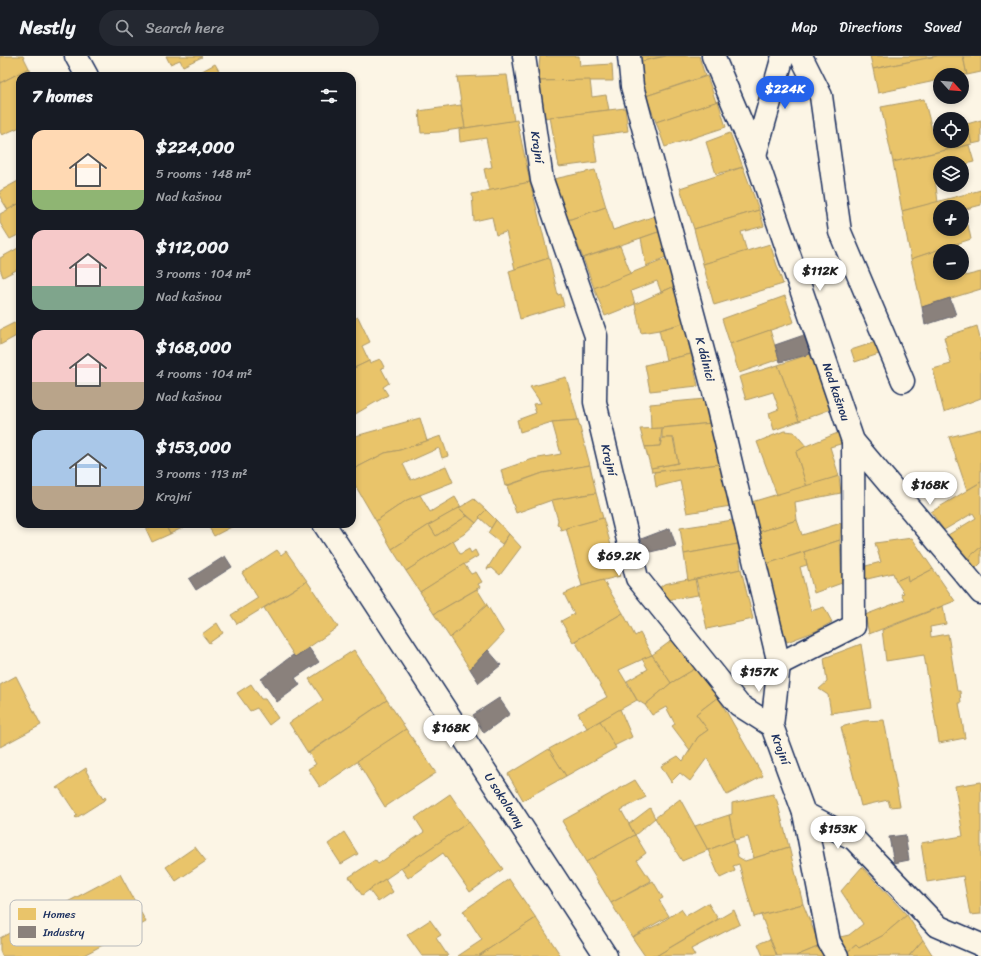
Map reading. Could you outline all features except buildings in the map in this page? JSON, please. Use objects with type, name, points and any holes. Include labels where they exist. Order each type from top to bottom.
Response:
[{"type":"street","points":[[76,56],[85,72]]},
{"type":"street","name":"Krajní","points":[[524,56],[542,180],[596,336],[595,402],[637,578],[739,705],[772,726],[804,813],[829,942],[837,956]]},
{"type":"street","name":"K dálnici","points":[[629,56],[632,86],[714,392],[780,664],[772,726]]},
{"type":"street","name":"Nad kašnou","points":[[713,56],[755,155],[853,441],[981,593]]},
{"type":"street","points":[[755,155],[783,56]]},
{"type":"street","points":[[801,56],[822,96],[840,232],[903,381]]},
{"type":"street","points":[[780,664],[854,626],[853,441]]},
{"type":"street","name":"U sokolovny","points":[[327,528],[606,956]]},
{"type":"street","points":[[804,813],[854,839],[937,926],[981,945]]}]
